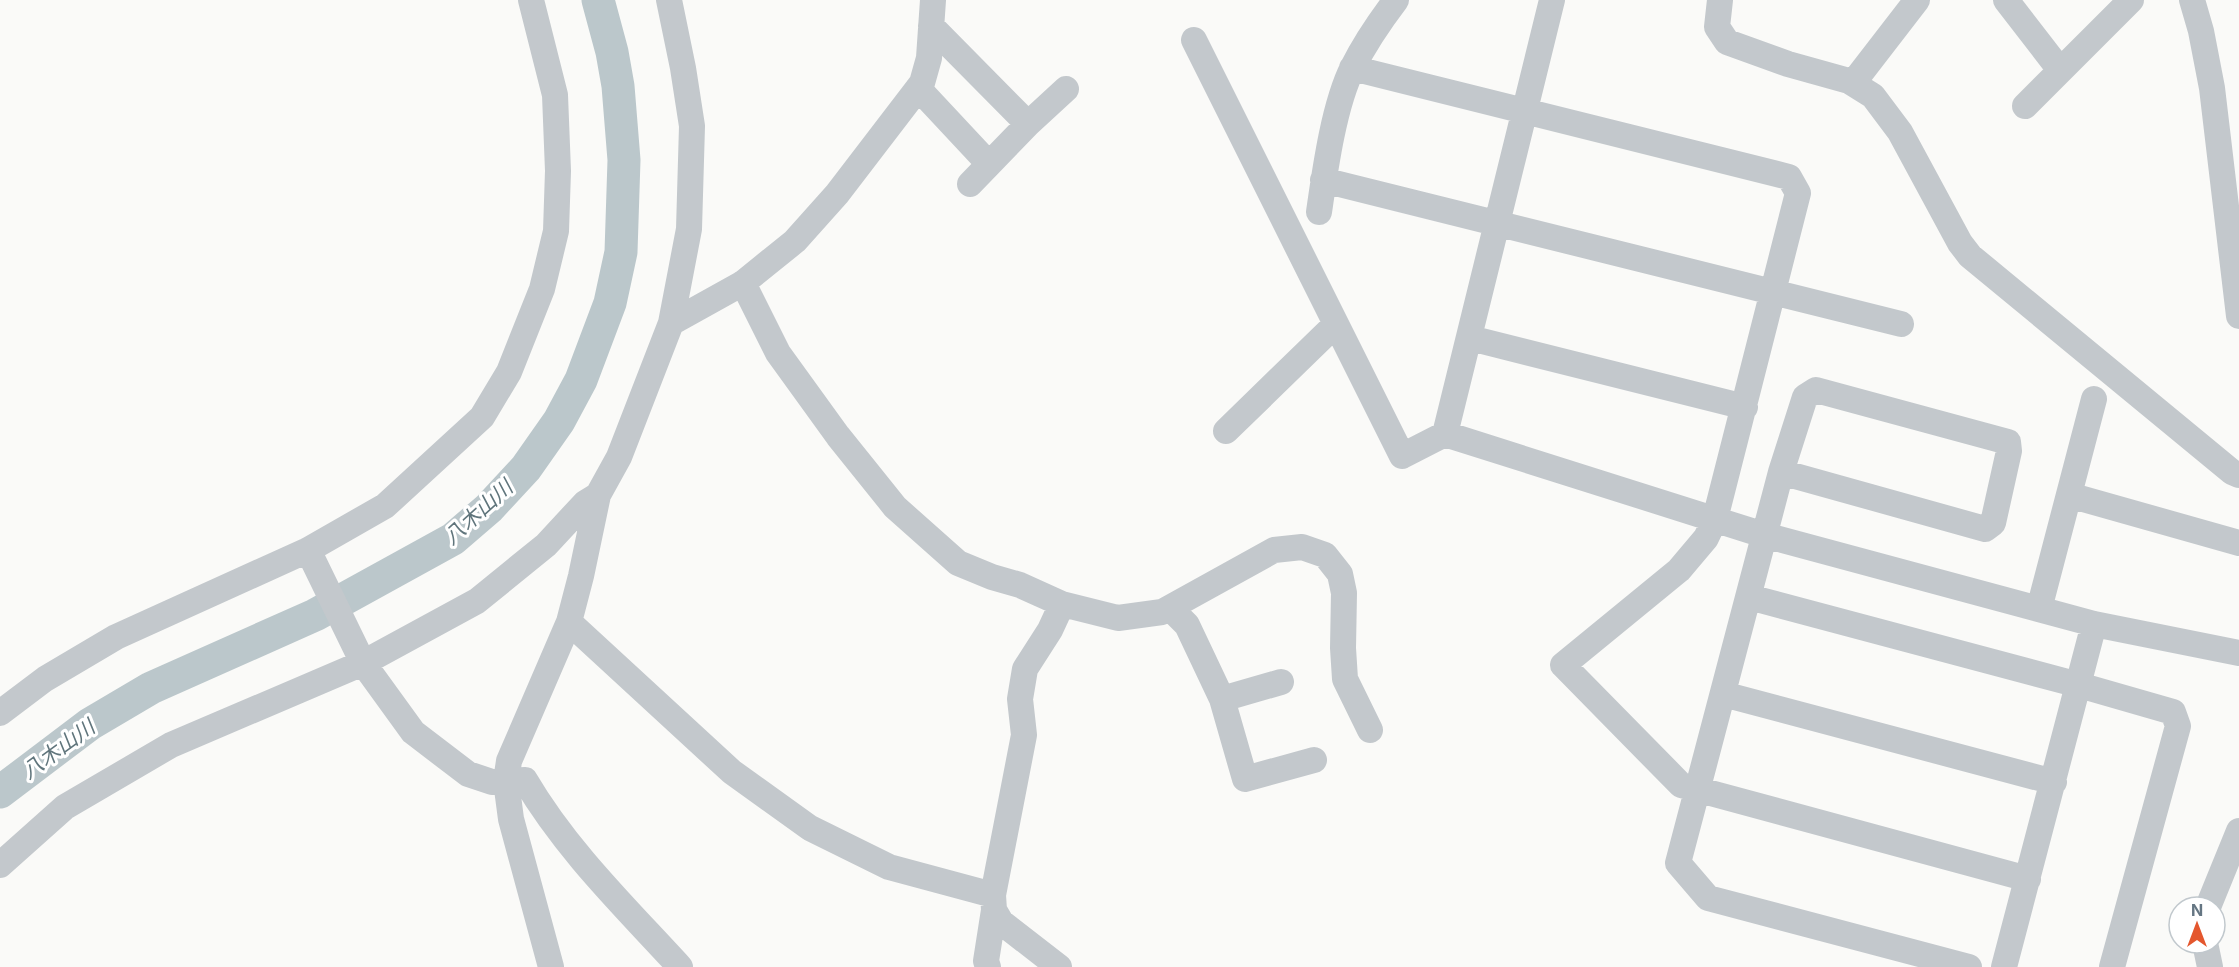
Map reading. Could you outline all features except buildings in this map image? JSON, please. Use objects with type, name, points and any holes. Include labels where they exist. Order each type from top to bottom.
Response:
[{"type":"street","points":[[0,713],[45,679],[116,637],[308,550],[385,506],[482,417],[509,372],[542,289],[556,231],[558,171],[555,95],[531,0]]},
{"type":"street","points":[[551,967],[511,819],[506,782],[509,761],[569,622],[598,495],[620,457],[671,323],[689,229],[692,126],[669,0]]},
{"type":"street","points":[[671,323],[743,283],[795,241],[837,194],[922,83],[928,58],[933,0]]},
{"type":"street","points":[[1319,212],[1323,180],[1341,98],[1352,68],[1380,21],[1396,0]]},
{"type":"street","points":[[1445,434],[1552,0]]},
{"type":"street","points":[[1720,0],[1717,27],[1726,42],[1788,64],[1853,83],[1873,96],[1900,132],[1960,243],[1970,256],[2232,472],[2239,475]]},
{"type":"street","points":[[1853,83],[1917,0]]},
{"type":"street","points":[[2007,0],[2060,70]]},
{"type":"street","points":[[2025,106],[2131,0]]},
{"type":"street","points":[[2192,0],[2201,31],[2212,88],[2239,316]]},
{"type":"street","points":[[931,26],[1028,124]]},
{"type":"street","points":[[1194,40],[1401,456],[1445,434],[1764,535],[2094,624],[2239,653]]},
{"type":"street","points":[[1352,68],[1790,177],[1798,193],[1715,519],[1706,538],[1678,570],[1563,665],[1681,785],[1696,791],[2028,879]]},
{"type":"street","points":[[918,88],[989,164]]},
{"type":"street","points":[[970,184],[1028,124],[1066,89]]},
{"type":"street","points":[[1323,180],[1901,324]]},
{"type":"street","points":[[743,283],[778,353],[838,436],[895,507],[958,563],[992,578],[1020,585],[1062,604],[1118,618],[1147,615],[1170,608],[1274,550],[1302,547],[1325,555],[1340,574],[1344,592],[1345,679],[1370,730]]},
{"type":"street","points":[[1226,431],[1336,324]]},
{"type":"street","points":[[1470,338],[1744,407]]},
{"type":"street","points":[[1781,472],[1985,529],[1993,523],[2010,451],[2008,442],[1816,390],[1805,396],[1781,472],[1677,863],[1708,898],[1900,958],[1969,967]]},
{"type":"street","points":[[2039,609],[2094,399]]},
{"type":"street","points":[[0,865],[65,807],[171,745],[363,663],[477,601],[546,545],[585,503],[598,495]]},
{"type":"street","points":[[2069,495],[2239,543]]},
{"type":"street","points":[[308,550],[363,663],[413,732],[468,774],[492,782],[525,780],[537,800],[585,862],[680,967]]},
{"type":"street","points":[[1749,597],[2173,712],[2178,726],[2112,967]]},
{"type":"street","points":[[988,967],[986,961],[994,903],[1024,735],[1020,699],[1025,669],[1050,630],[1062,604]]},
{"type":"street","points":[[1170,608],[1187,625],[1222,699],[1245,779],[1314,760]]},
{"type":"street","points":[[569,622],[732,772],[810,828],[889,867],[994,903]]},
{"type":"street","points":[[2004,967],[2094,624]]},
{"type":"street","points":[[1222,699],[1281,682]]},
{"type":"street","points":[[1723,694],[2054,782]]},
{"type":"street","points":[[2213,895],[2239,831]]},
{"type":"street","points":[[994,903],[1001,922],[1059,967]]},
{"type":"waterway","name":"八木山川","points":[[0,792],[90,724],[151,688],[315,615],[453,539],[489,508],[526,468],[559,421],[581,380],[610,303],[621,252],[624,160],[618,86],[612,52],[598,0]]}]
